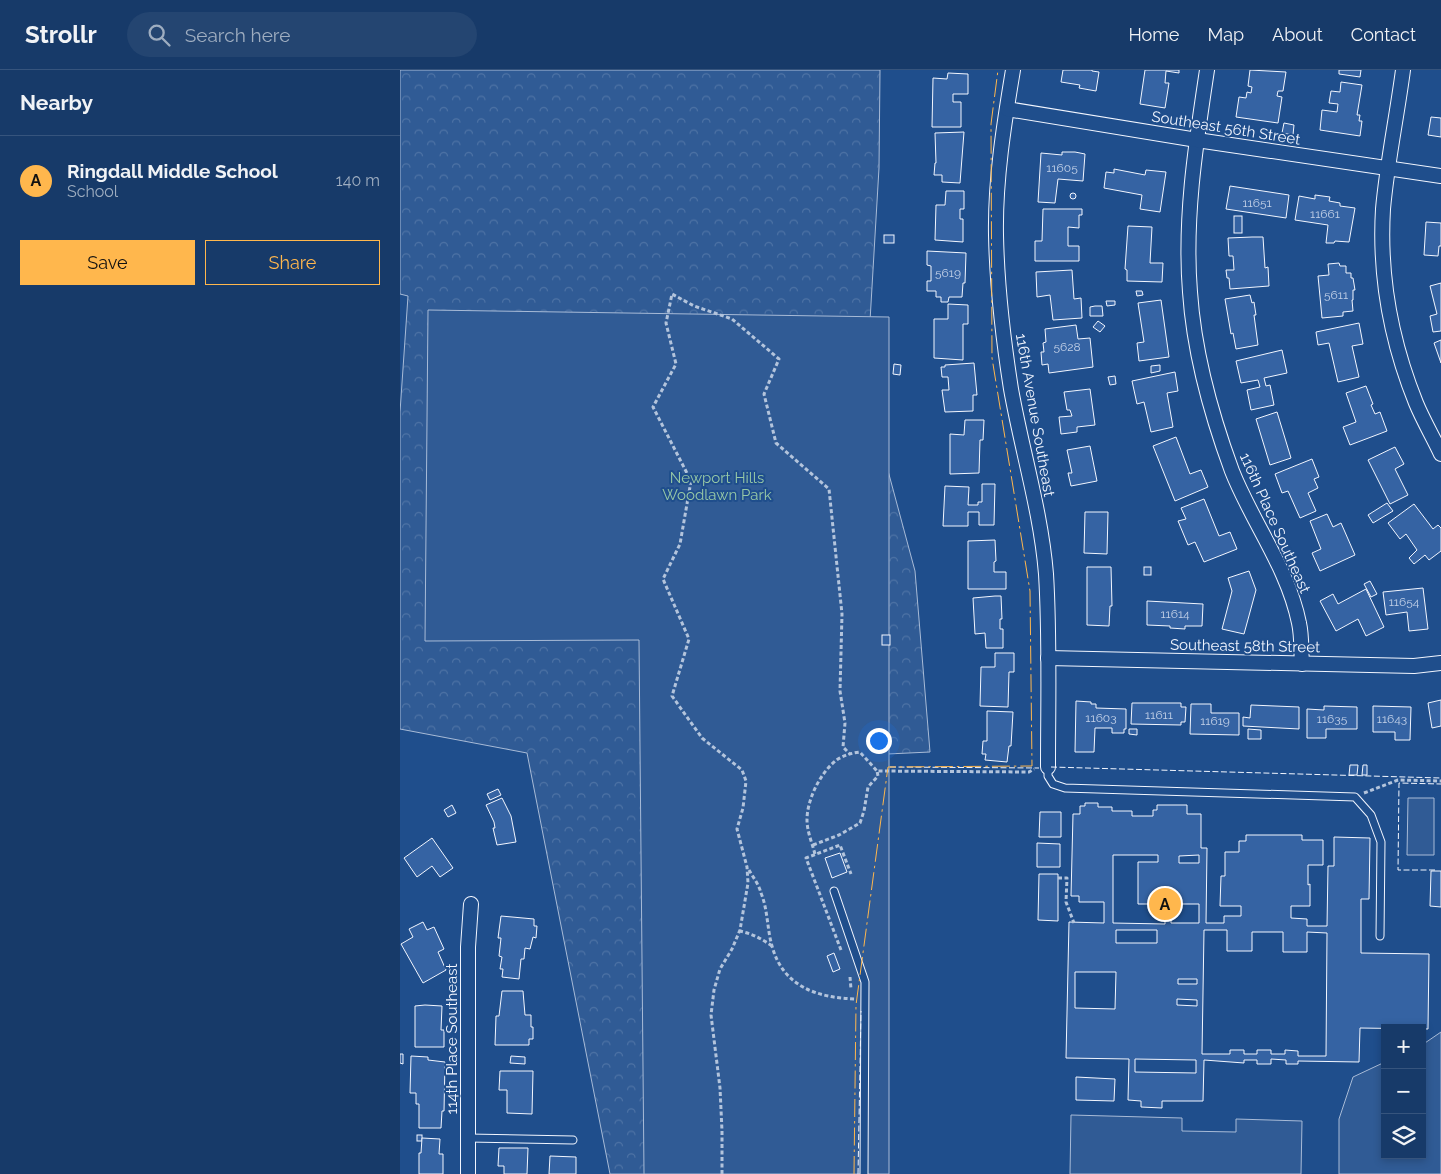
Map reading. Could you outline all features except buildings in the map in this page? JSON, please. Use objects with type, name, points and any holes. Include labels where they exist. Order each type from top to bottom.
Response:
[{"type":"street","name":"116th Avenue Southeast","points":[[1013,70],[998,193],[996,234],[998,282],[1011,389],[1041,534],[1046,574],[1048,764]]},
{"type":"street","name":"116th Place Southeast","points":[[1207,70],[1196,140],[1192,190],[1190,292],[1199,353],[1213,415],[1233,472],[1290,592],[1299,624],[1302,664]]},
{"type":"street","points":[[1403,70],[1384,209],[1383,257],[1387,303],[1402,364],[1416,405],[1441,454]]},
{"type":"street","name":"Southeast 56th Street","points":[[1007,109],[1196,140],[1441,176]]},
{"type":"street","name":"Southeast 58th Street","points":[[1048,658],[1414,666],[1441,662]]},
{"type":"street","name":"114th Place Southeast","points":[[468,1174],[468,947],[470,904]]},
{"type":"lane","points":[[1048,764],[1048,776],[1053,784],[1065,788],[1355,796],[1371,815],[1381,842],[1380,936]]},
{"type":"lane","points":[[834,891],[865,982],[864,1174]]},
{"type":"lane","points":[[468,1138],[573,1140]]},
{"type":"path","points":[[722,1174],[720,1088],[711,1015],[714,990],[720,969],[732,949],[739,931],[748,883],[747,867],[738,829],[746,781],[742,770],[702,738],[672,696],[689,639],[663,579],[680,544],[691,481],[653,407],[676,364],[666,323],[672,294],[694,306],[732,319],[779,359],[764,394],[776,443],[829,489],[842,614],[840,691],[845,723],[843,747],[850,754]]},
{"type":"path","points":[[813,845],[839,835],[860,823],[868,787],[878,776],[877,771],[860,752],[850,754],[838,760],[825,772],[816,787],[809,805],[807,820],[813,845],[816,854]]},
{"type":"path","points":[[877,771],[1029,772],[1048,764]]},
{"type":"path","points":[[1355,796],[1398,780],[1441,781]]},
{"type":"path","points":[[747,867],[762,894],[772,946],[780,967],[805,990],[832,997],[865,999]]},
{"type":"path","points":[[1058,878],[1067,878],[1066,902],[1074,923]]},
{"type":"path","points":[[739,931],[754,935],[772,946]]},
{"type":"green space","points":[[400,70],[880,70],[879,168],[866,389],[915,571],[930,752],[716,762],[678,1174],[610,1174],[527,753],[400,729],[400,412],[408,296],[400,294]]},
{"type":"shaded area","name":"Newport Hills Woodlawn Park","points":[[428,310],[889,317],[889,1174],[644,1174],[639,640],[425,641]]},
{"type":"shaded area","points":[[1408,798],[1434,798],[1434,855],[1407,855]]},
{"type":"shaded area","points":[[1441,1032],[1441,1174],[1339,1174],[1339,1119],[1353,1077],[1381,1064],[1381,1159],[1426,1159],[1426,1042]]},
{"type":"shaded area","points":[[1071,1115],[1182,1118],[1182,1131],[1236,1132],[1236,1119],[1302,1121],[1301,1174],[1070,1174]]},
{"type":"fence","points":[[890,767],[1039,768]]},
{"type":"fence","points":[[1051,767],[1441,778]]},
{"type":"fence","points":[[1435,870],[1398,870],[1399,783],[1441,784]]},
{"type":"fence","points":[[858,1174],[861,1011]]},
{"type":"power","points":[[854,1174],[856,1005],[888,767],[1032,766],[1030,591],[992,358],[991,124],[998,70]]},
{"type":"place","name":"Ringdall Middle School","points":[[1165,904]]}]
